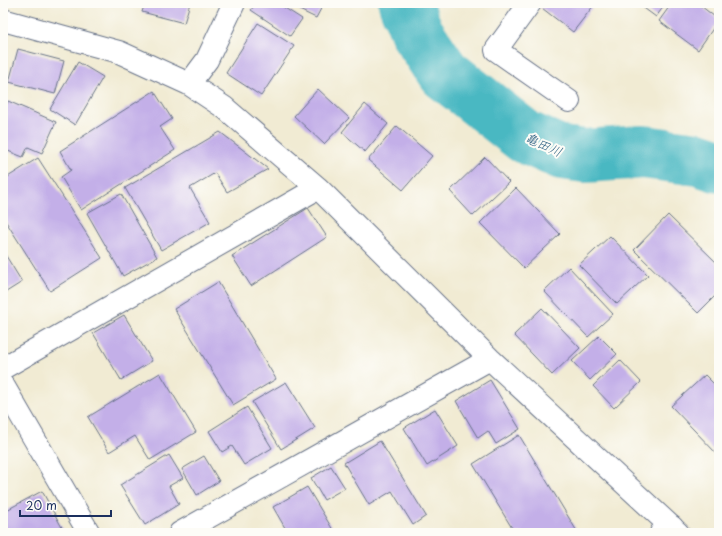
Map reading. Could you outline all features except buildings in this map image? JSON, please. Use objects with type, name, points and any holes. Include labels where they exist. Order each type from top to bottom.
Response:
[{"type":"street","points":[[190,84],[207,60],[234,3]]},
{"type":"street","points":[[530,3],[496,50],[569,101]]},
{"type":"street","points":[[3,20],[119,52],[190,84],[225,108],[318,188],[490,359],[670,531]]},
{"type":"street","points":[[3,368],[318,188]]},
{"type":"street","points":[[180,533],[490,359]]},
{"type":"street","points":[[3,385],[89,533]]},
{"type":"waterway","name":"亀田川","points":[[405,3],[417,33],[444,73],[525,137],[562,153],[585,156],[643,152],[698,159],[719,166]]}]
